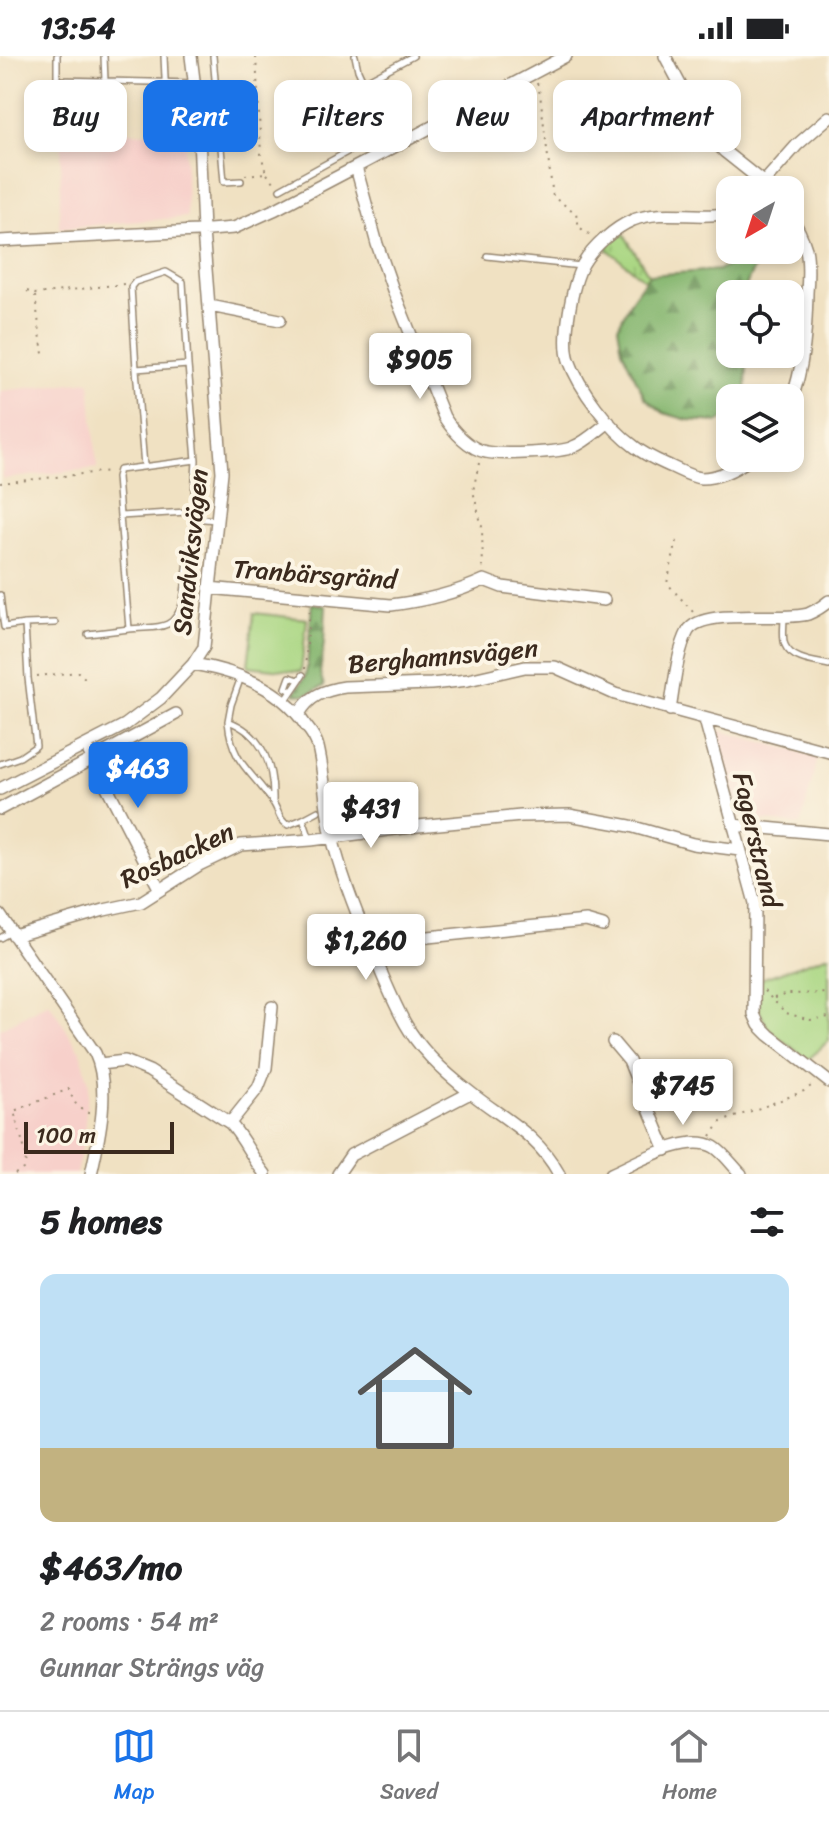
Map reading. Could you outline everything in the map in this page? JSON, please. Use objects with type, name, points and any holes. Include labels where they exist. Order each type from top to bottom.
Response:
[{"type":"street","name":"Sandviksvägen","points":[[191,56],[194,80]]},
{"type":"street","points":[[412,137],[566,56]]},
{"type":"street","points":[[665,56],[706,133],[751,176]]},
{"type":"street","points":[[773,176],[797,145],[829,117]]},
{"type":"street","name":"Sandviksvägen","points":[[0,789],[125,725],[161,698],[193,664],[204,647],[222,472],[203,231],[200,152]]},
{"type":"street","points":[[0,241],[234,228],[384,152]]},
{"type":"street","points":[[356,167],[393,290],[444,417],[452,428],[484,452],[560,451],[576,447],[609,422]]},
{"type":"street","points":[[716,215],[645,217],[616,229],[582,266],[571,301],[568,356],[574,374],[609,422],[636,448],[697,478],[729,472]]},
{"type":"street","points":[[797,384],[806,328],[808,275],[804,243]]},
{"type":"street","points":[[210,306],[280,320]]},
{"type":"street","points":[[484,580],[502,587],[604,600]]},
{"type":"street","name":"Tranbärsgränd","points":[[209,588],[391,605],[463,590],[484,580]]},
{"type":"street","points":[[670,710],[681,654],[694,624],[727,617],[809,614],[829,601]]},
{"type":"street","points":[[193,664],[212,667],[289,696],[317,743],[332,837],[352,904],[406,1025],[428,1055],[470,1093],[532,1138],[559,1174]]},
{"type":"street","name":"Berghamnsvägen","points":[[299,714],[313,696],[330,689],[452,682],[536,666],[555,667],[615,694],[829,752]]},
{"type":"street","points":[[0,809],[176,714]]},
{"type":"street","name":"Fagerstrand","points":[[705,720],[755,903],[754,1014],[769,1035],[826,1080]]},
{"type":"street","points":[[85,745],[160,890]]},
{"type":"street","name":"Rosbacken","points":[[13,934],[141,902],[199,865],[241,845],[521,816],[569,815],[630,826],[693,844],[740,850]]},
{"type":"street","points":[[733,825],[829,834]]},
{"type":"street","points":[[0,915],[100,1064],[103,1115],[91,1174]]},
{"type":"street","points":[[369,943],[586,921],[603,926]]},
{"type":"street","points":[[230,1123],[258,1088],[266,1068],[272,1007]]},
{"type":"street","points":[[613,1042],[629,1061],[666,1150]]},
{"type":"street","points":[[100,1064],[125,1061],[149,1071],[230,1123],[265,1174]]},
{"type":"street","points":[[338,1174],[351,1155],[470,1093]]},
{"type":"street","points":[[611,1174],[691,1142],[717,1148],[741,1174]]},
{"type":"lane","points":[[57,56],[57,80]]},
{"type":"lane","points":[[104,56],[105,80]]},
{"type":"lane","points":[[164,56],[166,80]]},
{"type":"lane","points":[[213,56],[224,182],[241,181]]},
{"type":"lane","points":[[355,56],[363,80]]},
{"type":"lane","points":[[368,80],[413,56]]},
{"type":"lane","points":[[280,189],[347,152]]},
{"type":"lane","points":[[487,256],[582,266]]},
{"type":"lane","points":[[88,634],[168,625],[179,615],[183,602],[196,460],[183,282],[166,272],[135,282],[131,287],[144,466]]},
{"type":"lane","points":[[136,369],[188,365]]},
{"type":"lane","points":[[129,629],[117,477],[119,470],[196,460]]},
{"type":"lane","points":[[120,516],[187,512],[193,518],[217,520]]},
{"type":"lane","points":[[0,595],[2,627],[55,623]]},
{"type":"lane","points":[[784,617],[784,644],[789,650],[795,655],[829,665]]},
{"type":"lane","points":[[0,764],[20,757],[36,746],[25,624]]},
{"type":"lane","points":[[289,696],[302,675]]},
{"type":"lane","points":[[241,677],[228,721],[229,734],[241,764],[273,802],[282,822],[288,825],[318,811]]},
{"type":"lane","points":[[228,721],[255,739],[267,758],[272,775],[273,802]]},
{"type":"lane","points":[[303,819],[311,840]]},
{"type":"lane","points":[[0,938],[13,934]]},
{"type":"path","points":[[256,56],[261,154],[266,173],[280,189]]},
{"type":"path","points":[[534,73],[540,94],[553,197],[576,213],[579,227],[602,243]]},
{"type":"path","points":[[241,181],[242,175],[266,173]]},
{"type":"path","points":[[27,291],[35,294],[135,282]]},
{"type":"path","points":[[35,294],[43,354]]},
{"type":"path","points":[[482,451],[473,491],[482,527],[484,580]]},
{"type":"path","points":[[0,483],[119,470]]},
{"type":"path","points":[[677,541],[667,583],[702,621]]},
{"type":"path","points":[[302,675],[310,598]]},
{"type":"path","points":[[28,676],[78,672],[86,679]]},
{"type":"path","points":[[753,983],[786,1013],[810,1020],[829,1017]]},
{"type":"path","points":[[773,999],[778,995],[829,993]]},
{"type":"path","points":[[705,1143],[721,1122],[826,1080]]},
{"type":"path","points":[[15,1174],[23,1169],[27,1158],[14,1111],[69,1089],[75,1105],[81,1110],[92,1114],[93,1106]]},
{"type":"shaded area","points":[[127,132],[143,133],[143,152],[185,152],[187,217],[59,228],[61,152],[127,152]]},
{"type":"shaded area","points":[[90,381],[97,468],[3,479],[0,391]]},
{"type":"shaded area","points":[[718,730],[818,757],[801,825],[739,818],[716,736]]},
{"type":"shaded area","points":[[49,1002],[81,1053],[89,1083],[83,1142],[76,1174],[0,1174],[0,1029]]},
{"type":"green space","points":[[622,231],[649,275],[645,280],[606,248]]},
{"type":"green space","points":[[731,264],[758,264],[748,280],[716,280],[716,368],[747,368],[746,384],[716,384],[716,422],[688,420],[664,413],[645,398],[622,350],[618,327],[631,300],[649,275],[720,270]]},
{"type":"green space","points":[[312,603],[326,606],[320,673],[324,686],[302,695],[294,693],[307,668]]},
{"type":"green space","points":[[254,613],[307,619],[301,672],[248,666]]},
{"type":"green space","points":[[829,955],[829,1040],[808,1060],[768,1029],[759,1010],[758,980]]}]
